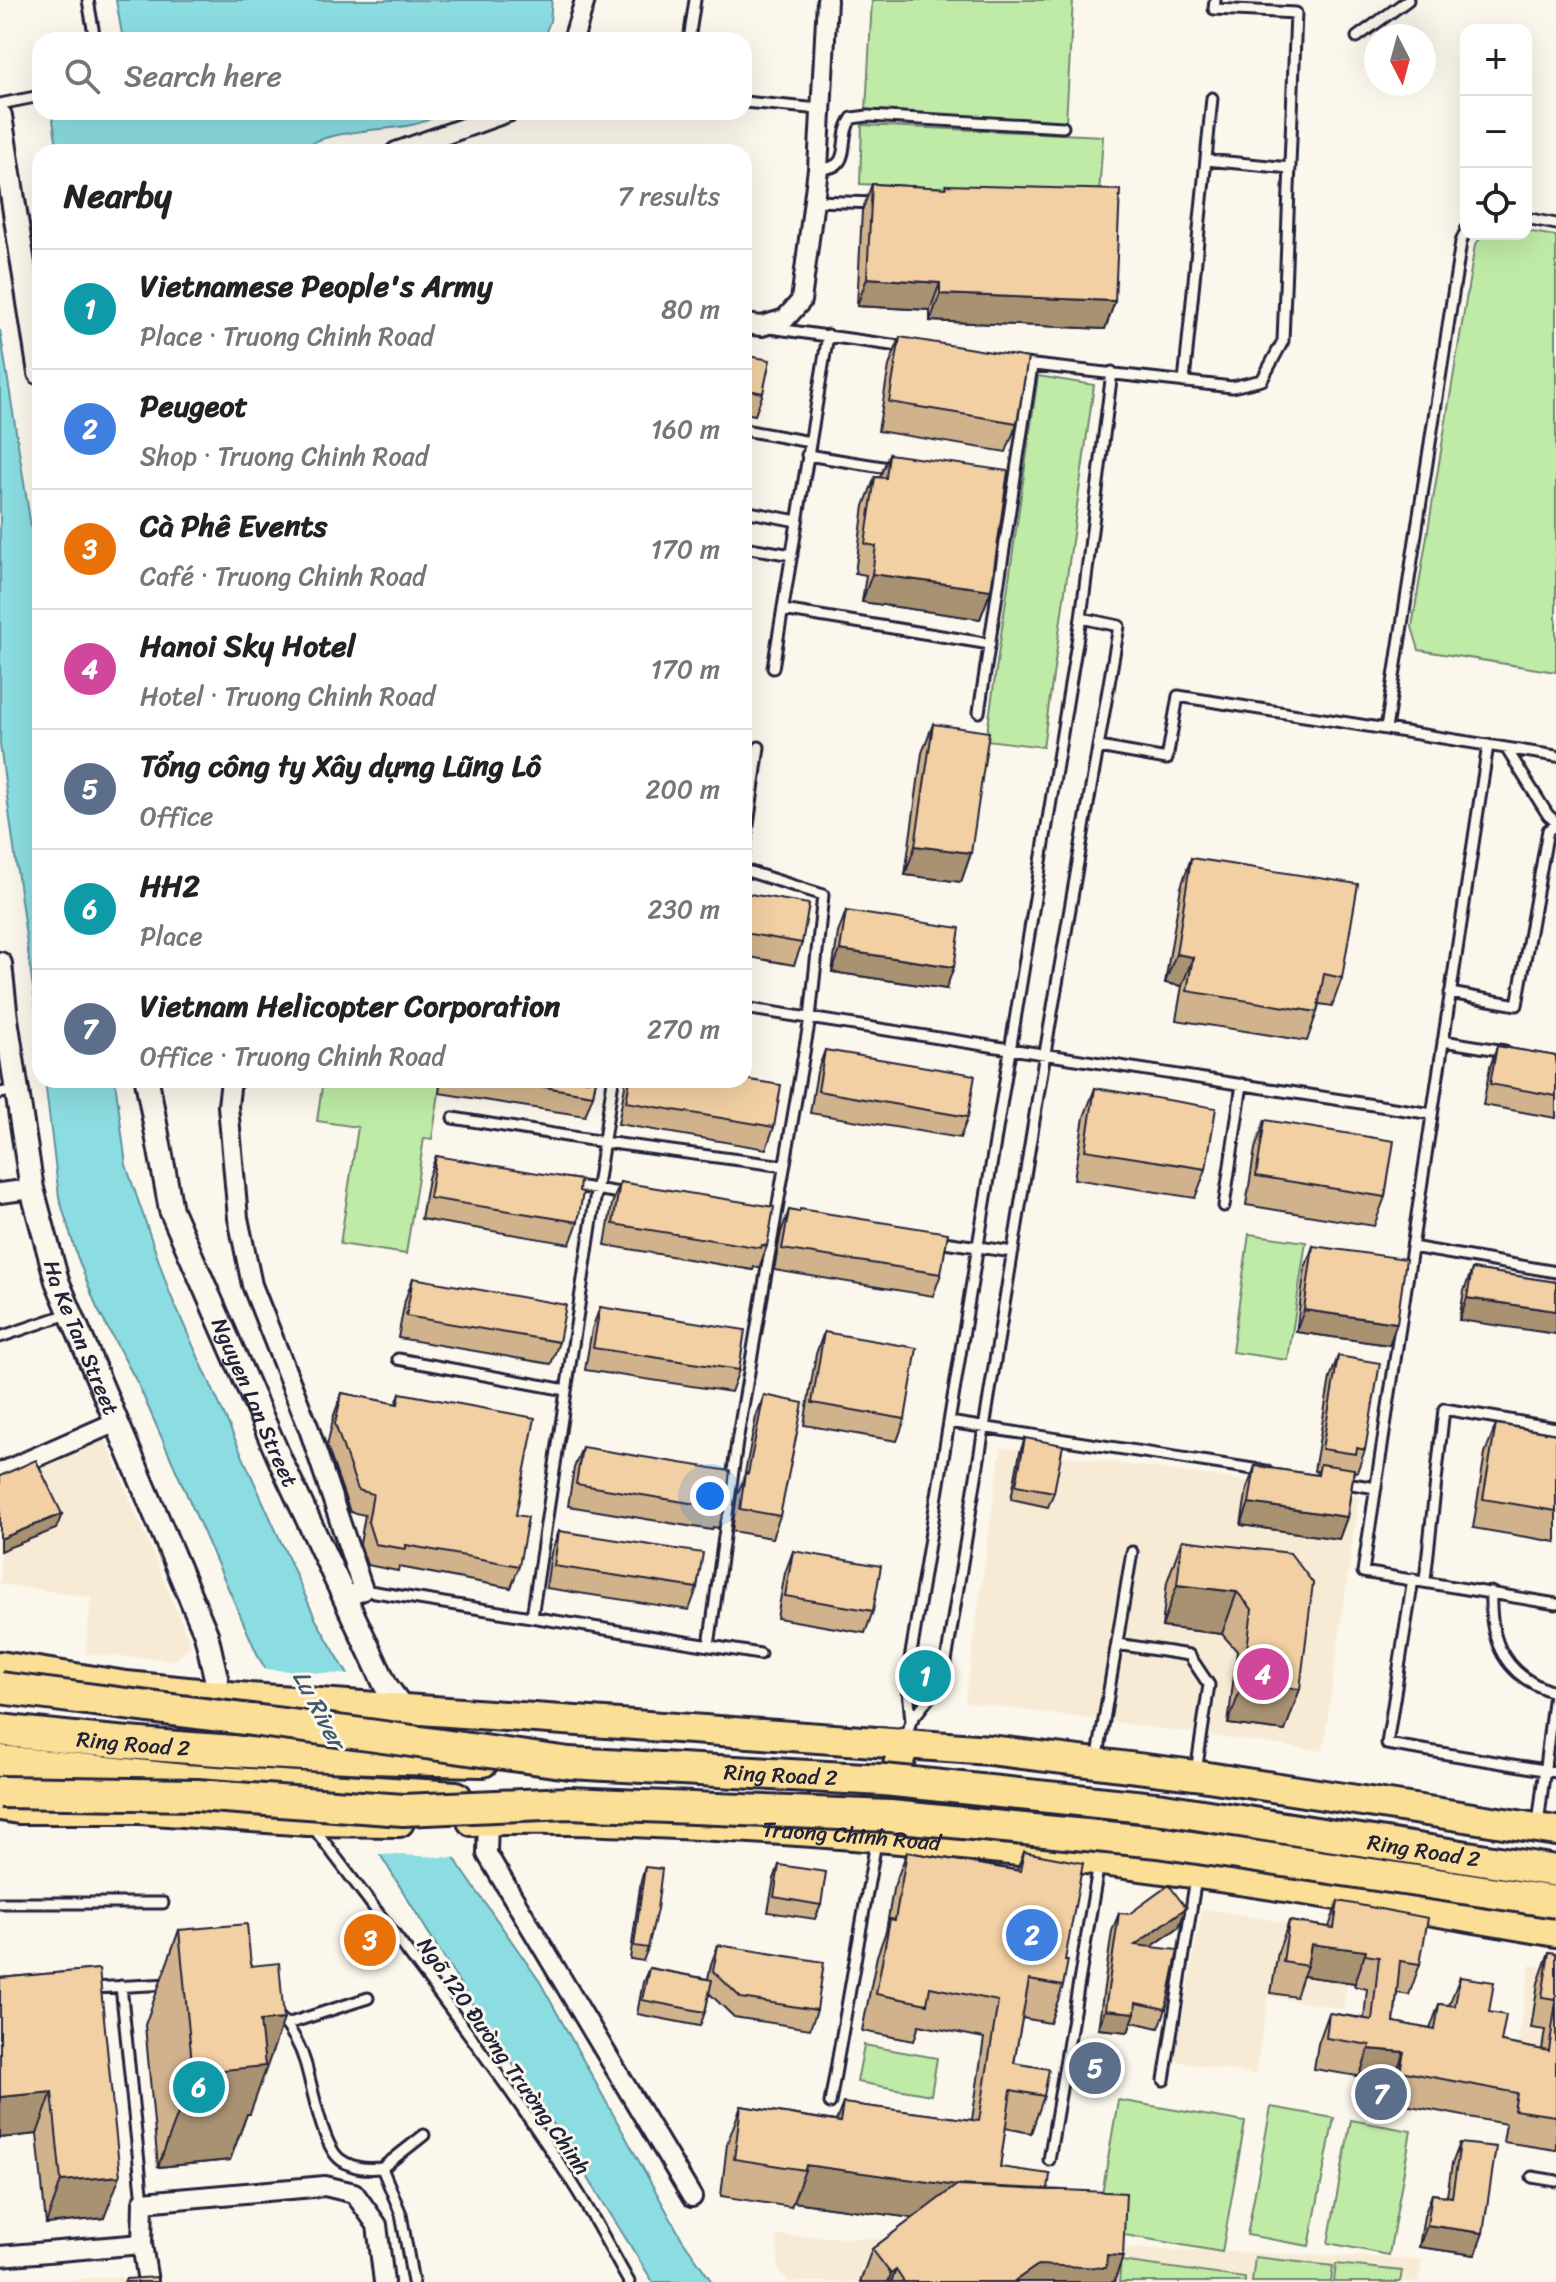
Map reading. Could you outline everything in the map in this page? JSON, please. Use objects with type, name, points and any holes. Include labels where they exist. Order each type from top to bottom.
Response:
[{"type":"highway","points":[[0,1688],[569,1763]]},
{"type":"highway","name":"Ring Road 2","points":[[0,1730],[190,1750],[366,1759],[569,1763],[884,1780],[1164,1809],[1556,1871]]},
{"type":"highway","name":"Ring Road 2","points":[[0,1761],[184,1780],[569,1803],[890,1816],[1158,1842],[1556,1902]]},
{"type":"highway","points":[[0,1792],[197,1795],[403,1810],[569,1803]]},
{"type":"main road","points":[[0,1666],[126,1686],[249,1698],[403,1709],[908,1732],[1547,1830]]},
{"type":"main road","points":[[0,1701],[126,1686]]},
{"type":"main road","points":[[877,1835],[908,1732]]},
{"type":"main road","name":"Truong Chinh Road","points":[[0,1777],[140,1809]]},
{"type":"main road","name":"Truong Chinh Road","points":[[0,1806],[19,1809],[140,1809],[342,1822],[488,1820],[665,1823],[877,1835],[1197,1873],[1556,1932]]},
{"type":"street","points":[[575,32],[585,0]]},
{"type":"street","points":[[753,325],[785,319],[801,301],[818,169],[827,0]]},
{"type":"street","points":[[0,116],[32,322]]},
{"type":"street","points":[[418,144],[486,120]]},
{"type":"street","name":"Ha Ke Tan Street","points":[[0,964],[9,1092],[46,1246],[68,1314],[206,1634],[220,1695]]},
{"type":"street","name":"Nguyen Lan Street","points":[[148,1088],[171,1210],[282,1464],[354,1594],[386,1686],[403,1709]]},
{"type":"street","points":[[230,1088],[228,1106],[238,1218],[252,1285],[309,1429],[354,1594]]},
{"type":"street","points":[[0,1193],[32,1189]]},
{"type":"street","points":[[0,1473],[116,1422]]},
{"type":"street","points":[[488,1820],[487,1854],[692,2197]]},
{"type":"street","points":[[148,2282],[142,2244],[143,2202],[325,2186],[354,2193],[377,2225],[384,2282]]},
{"type":"street","points":[[0,2256],[142,2244]]},
{"type":"lane","points":[[88,0],[94,32]]},
{"type":"lane","points":[[690,32],[695,0]]},
{"type":"lane","points":[[1001,361],[1232,387],[1262,380],[1283,341],[1296,13],[1214,9],[1215,0]]},
{"type":"lane","points":[[1357,37],[1408,0]]},
{"type":"lane","points":[[0,104],[32,98]]},
{"type":"lane","points":[[1184,382],[1212,98]]},
{"type":"lane","points":[[752,103],[820,109]]},
{"type":"lane","points":[[818,169],[830,169],[839,164],[846,126],[852,118],[868,116],[1063,127]]},
{"type":"lane","points":[[1206,160],[1290,168]]},
{"type":"lane","points":[[814,201],[891,204]]},
{"type":"lane","points":[[1532,219],[1556,224]]},
{"type":"lane","points":[[1386,729],[1462,240]]},
{"type":"lane","points":[[753,325],[922,349]]},
{"type":"lane","points":[[773,668],[828,335]]},
{"type":"lane","points":[[979,712],[1032,366]]},
{"type":"lane","points":[[908,1732],[907,1675],[1081,618],[1112,372]]},
{"type":"lane","points":[[752,431],[810,442]]},
{"type":"lane","points":[[807,455],[910,471]]},
{"type":"lane","points":[[998,485],[1013,487]]},
{"type":"lane","points":[[752,513],[797,521]]},
{"type":"lane","points":[[752,548],[792,555]]},
{"type":"lane","points":[[783,610],[990,644]]},
{"type":"lane","points":[[908,1732],[943,1677],[1045,1053],[1119,626],[1081,618]]},
{"type":"lane","points":[[1099,747],[1167,759],[1178,696],[1556,756]]},
{"type":"lane","points":[[1488,745],[1363,1572],[1556,1604]]},
{"type":"lane","points":[[752,797],[759,747]]},
{"type":"lane","points":[[1450,993],[1517,1005],[1548,830],[1556,824],[1506,748]]},
{"type":"lane","points":[[709,1646],[737,1442],[810,1018],[823,895],[752,873]]},
{"type":"lane","points":[[752,1009],[1432,1114]]},
{"type":"lane","points":[[1443,1041],[1514,1052]]},
{"type":"lane","points":[[1224,1206],[1242,1084]]},
{"type":"lane","points":[[532,1617],[612,1088]]},
{"type":"lane","points":[[453,1118],[784,1166]]},
{"type":"lane","points":[[560,1183],[641,1196]]},
{"type":"lane","points":[[760,1213],[791,1217]]},
{"type":"lane","points":[[931,1240],[1013,1252]]},
{"type":"lane","points":[[1412,1247],[1556,1272]]},
{"type":"lane","points":[[0,1337],[68,1314]]},
{"type":"lane","points":[[398,1359],[566,1390]]},
{"type":"lane","points":[[1425,1580],[1444,1409],[1556,1428]]},
{"type":"lane","points":[[949,1422],[1282,1473]]},
{"type":"lane","points":[[1329,1480],[1376,1488]]},
{"type":"lane","points":[[1097,1763],[1132,1552]]},
{"type":"lane","points":[[1413,1579],[1387,1744],[1556,1772]]},
{"type":"lane","points":[[1491,1592],[1490,1619],[1496,1645],[1510,1666],[1527,1681],[1555,1693],[1545,1771],[1547,1830]]},
{"type":"lane","points":[[354,1594],[532,1617],[760,1654]]},
{"type":"lane","points":[[1117,1644],[1189,1655],[1209,1685],[1195,1775]]},
{"type":"lane","name":"Ngõ 120 Đường Trường Chinh","points":[[308,1821],[452,2008],[508,2088],[573,2185],[629,2282]]},
{"type":"lane","points":[[830,2103],[877,1835]]},
{"type":"lane","points":[[1049,2160],[1100,1860]]},
{"type":"lane","points":[[1164,2080],[1197,1873]]},
{"type":"lane","points":[[0,1903],[163,1903]]},
{"type":"lane","points":[[75,1989],[176,1984]]},
{"type":"lane","points":[[121,1986],[143,2202]]},
{"type":"lane","points":[[287,2024],[368,1998]]},
{"type":"lane","points":[[267,2003],[287,2024],[305,2061],[315,2107],[338,2158],[359,2169],[382,2168],[424,2135]]},
{"type":"lane","points":[[382,2168],[401,2214],[413,2282]]},
{"type":"lane","points":[[1532,2177],[1556,2181]]},
{"type":"shaded area","points":[[103,1434],[191,1645],[176,1660],[85,1654],[91,1597],[0,1584],[0,1477]]},
{"type":"shaded area","points":[[1001,1447],[1359,1496],[1323,1751],[965,1702]]},
{"type":"shaded area","points":[[1202,1908],[1356,1935],[1343,2009],[1269,1996],[1255,2075],[1175,2061]]},
{"type":"shaded area","points":[[1530,1965],[1556,1969],[1556,2122],[1506,2114]]},
{"type":"shaded area","points":[[776,2235],[1422,2259],[1419,2282],[789,2282],[779,2270]]},
{"type":"shaded area","points":[[120,2276],[127,2282],[50,2282]]},
{"type":"green space","points":[[872,0],[1073,0],[1066,122],[866,110]]},
{"type":"green space","points":[[862,125],[1103,136],[1099,195],[860,184]]},
{"type":"green space","points":[[1532,232],[1556,236],[1556,672],[1419,650],[1412,627],[1475,245],[1479,240],[1532,240]]},
{"type":"green space","points":[[1038,376],[1094,385],[1043,747],[986,740]]},
{"type":"green space","points":[[322,1088],[440,1088],[432,1139],[424,1138],[406,1254],[340,1244],[358,1127],[317,1121]]},
{"type":"green space","points":[[1249,1234],[1306,1242],[1288,1360],[1232,1352]]},
{"type":"green space","points":[[864,2045],[937,2058],[931,2095],[857,2082]]},
{"type":"green space","points":[[1118,2100],[1245,2122],[1222,2252],[1096,2230]]},
{"type":"green space","points":[[1271,2107],[1334,2118],[1309,2246],[1247,2235]]},
{"type":"green space","points":[[1351,2120],[1411,2131],[1389,2255],[1328,2243]]},
{"type":"green space","points":[[1255,2257],[1333,2266],[1331,2282],[1252,2282]]},
{"type":"green space","points":[[1121,2261],[1245,2278],[1245,2282],[1119,2282]]},
{"type":"green space","points":[[1336,2264],[1402,2271],[1400,2282],[1334,2282]]},
{"type":"water","points":[[116,0],[552,0],[546,32],[122,32]]},
{"type":"water","points":[[53,120],[427,120],[336,135],[311,144],[57,144]]},
{"type":"water","points":[[0,330],[32,533],[32,981],[0,745]]},
{"type":"water","name":"Lu River","points":[[46,1088],[116,1088],[126,1165],[170,1294],[316,1620],[460,1867],[540,1982],[682,2239],[712,2282],[653,2282],[568,2146],[473,2005],[259,1658],[138,1384],[97,1308],[59,1197]]},
{"type":"pier","points":[[262,1669],[353,1675],[460,1858],[377,1854]]},
{"type":"building","points":[[872,184],[1120,190],[1115,301],[940,294],[940,283],[867,278]]},
{"type":"building","points":[[900,337],[1028,358],[1017,423],[889,402]]},
{"type":"building","points":[[752,357],[770,360],[763,393],[752,391]]},
{"type":"building","points":[[889,454],[1008,471],[991,590],[872,574],[876,546],[865,544],[875,477],[886,478]]},
{"type":"building","points":[[933,724],[989,732],[971,853],[915,846]]},
{"type":"building","points":[[1191,858],[1358,884],[1342,978],[1324,974],[1317,1012],[1187,991],[1193,957],[1176,954]]},
{"type":"building","points":[[752,894],[809,904],[802,943],[752,934]]},
{"type":"building","points":[[846,911],[960,928],[954,967],[840,950]]},
{"type":"building","points":[[1497,1046],[1556,1056],[1556,1096],[1490,1084]]},
{"type":"building","points":[[825,1050],[975,1075],[968,1117],[818,1091]]},
{"type":"building","points":[[752,1080],[781,1085],[774,1127],[626,1102],[629,1088],[752,1088]]},
{"type":"building","points":[[551,1088],[594,1088],[593,1095]]},
{"type":"building","points":[[1095,1088],[1216,1108],[1206,1169],[1085,1150]]},
{"type":"building","points":[[1265,1120],[1394,1141],[1385,1197],[1256,1176]]},
{"type":"building","points":[[436,1156],[580,1180],[579,1191],[583,1192],[578,1222],[429,1198]]},
{"type":"building","points":[[620,1182],[774,1207],[767,1246],[762,1245],[761,1248],[613,1224]]},
{"type":"building","points":[[800,1209],[948,1233],[941,1274],[782,1249],[789,1210],[799,1212]]},
{"type":"building","points":[[1313,1246],[1406,1259],[1397,1323],[1304,1310]]},
{"type":"building","points":[[1472,1269],[1556,1282],[1556,1311],[1467,1298]]},
{"type":"building","points":[[413,1278],[566,1305],[559,1342],[406,1316]]},
{"type":"building","points":[[600,1307],[745,1330],[739,1370],[593,1348]]},
{"type":"building","points":[[824,1332],[917,1348],[905,1419],[812,1403]]},
{"type":"building","points":[[1338,1356],[1380,1363],[1365,1450],[1357,1448],[1356,1454],[1322,1449]]},
{"type":"building","points":[[342,1393],[398,1404],[400,1393],[535,1418],[516,1515],[528,1517],[519,1566],[406,1545],[406,1549],[375,1544],[368,1522],[373,1494],[358,1490],[335,1424]]},
{"type":"building","points":[[764,1395],[803,1403],[780,1516],[740,1509],[745,1473],[748,1474]]},
{"type":"building","points":[[1496,1424],[1556,1434],[1556,1511],[1483,1499]]},
{"type":"building","points":[[1025,1438],[1063,1445],[1054,1492],[1016,1485]]},
{"type":"building","points":[[582,1447],[730,1471],[726,1506],[721,1505],[720,1508],[576,1484]]},
{"type":"building","points":[[36,1460],[62,1514],[0,1539],[0,1476]]},
{"type":"building","points":[[1320,1464],[1354,1469],[1347,1517],[1249,1503],[1255,1466],[1318,1475]]},
{"type":"building","points":[[559,1531],[703,1553],[697,1588],[554,1566]]},
{"type":"building","points":[[1182,1540],[1290,1553],[1313,1583],[1300,1689],[1243,1682],[1252,1609],[1237,1592],[1177,1585]]},
{"type":"building","points":[[793,1551],[881,1566],[873,1611],[785,1596]]},
{"type":"building","points":[[907,1852],[1020,1871],[1024,1852],[1083,1863],[1063,1986],[1029,1980],[1014,2063],[1049,2069],[1044,2096],[1011,2090],[1000,2167],[1050,2174],[1048,2190],[957,2186],[806,2165],[805,2170],[734,2159],[741,2106],[840,2122],[843,2103],[979,2121],[998,2001],[930,1987],[927,2004],[876,1994],[890,1919],[895,1920]]},
{"type":"building","points":[[779,1865],[826,1872],[821,1905],[774,1897]]},
{"type":"building","points":[[645,1867],[662,1869],[648,1948],[634,1946]]},
{"type":"building","points":[[1169,1885],[1186,1908],[1135,1945],[1178,1950],[1166,2009],[1136,2003],[1135,2013],[1105,2010],[1119,1913],[1129,1914]]},
{"type":"building","points":[[1338,1901],[1428,1918],[1420,1964],[1400,1961],[1394,2022],[1435,2030],[1439,2004],[1455,2006],[1460,1977],[1494,1982],[1489,2012],[1506,2015],[1501,2042],[1549,2051],[1556,2001],[1556,2116],[1514,2110],[1517,2093],[1400,2071],[1404,2052],[1369,2049],[1370,2045],[1326,2038],[1329,2013],[1372,2020],[1379,1957],[1365,1955],[1366,1951],[1311,1944],[1307,1966],[1283,1962],[1289,1921],[1334,1928]]},
{"type":"building","points":[[247,1924],[251,1966],[279,1963],[284,2019],[260,2021],[265,2066],[193,2073],[179,1930]]},
{"type":"building","points":[[718,1945],[824,1962],[817,2010],[741,1998],[713,1971]]},
{"type":"building","points":[[1549,1952],[1556,1953],[1556,1999],[1542,1997]]},
{"type":"building","points":[[649,1968],[712,1980],[705,2012],[642,2000]]},
{"type":"building","points":[[99,1969],[120,2176],[61,2181],[52,2092],[0,2097],[0,1978]]},
{"type":"building","points":[[1460,2143],[1496,2147],[1483,2233],[1427,2225],[1432,2194],[1452,2197]]},
{"type":"building","points":[[957,2185],[1126,2193],[1123,2256],[1107,2255],[1106,2268],[1038,2265],[1013,2282],[904,2282],[896,2270],[891,2274],[872,2249]]},
{"type":"building","points":[[157,2277],[157,2282],[124,2282],[126,2279]]},
{"type":"place","name":"Hanoi Sky Hotel","points":[[1263,1674]]},
{"type":"place","name":"Vietnamese People's Army","points":[[925,1676]]},
{"type":"place","name":"Peugeot","points":[[1032,1935]]},
{"type":"place","name":"Cà Phê Events","points":[[370,1940]]},
{"type":"place","name":"Tổng công ty Xây dựng Lũng Lô","points":[[1095,2068]]},
{"type":"place","name":"HH2","points":[[199,2087]]},
{"type":"place","name":"Vietnam Helicopter Corporation","points":[[1381,2094]]}]
